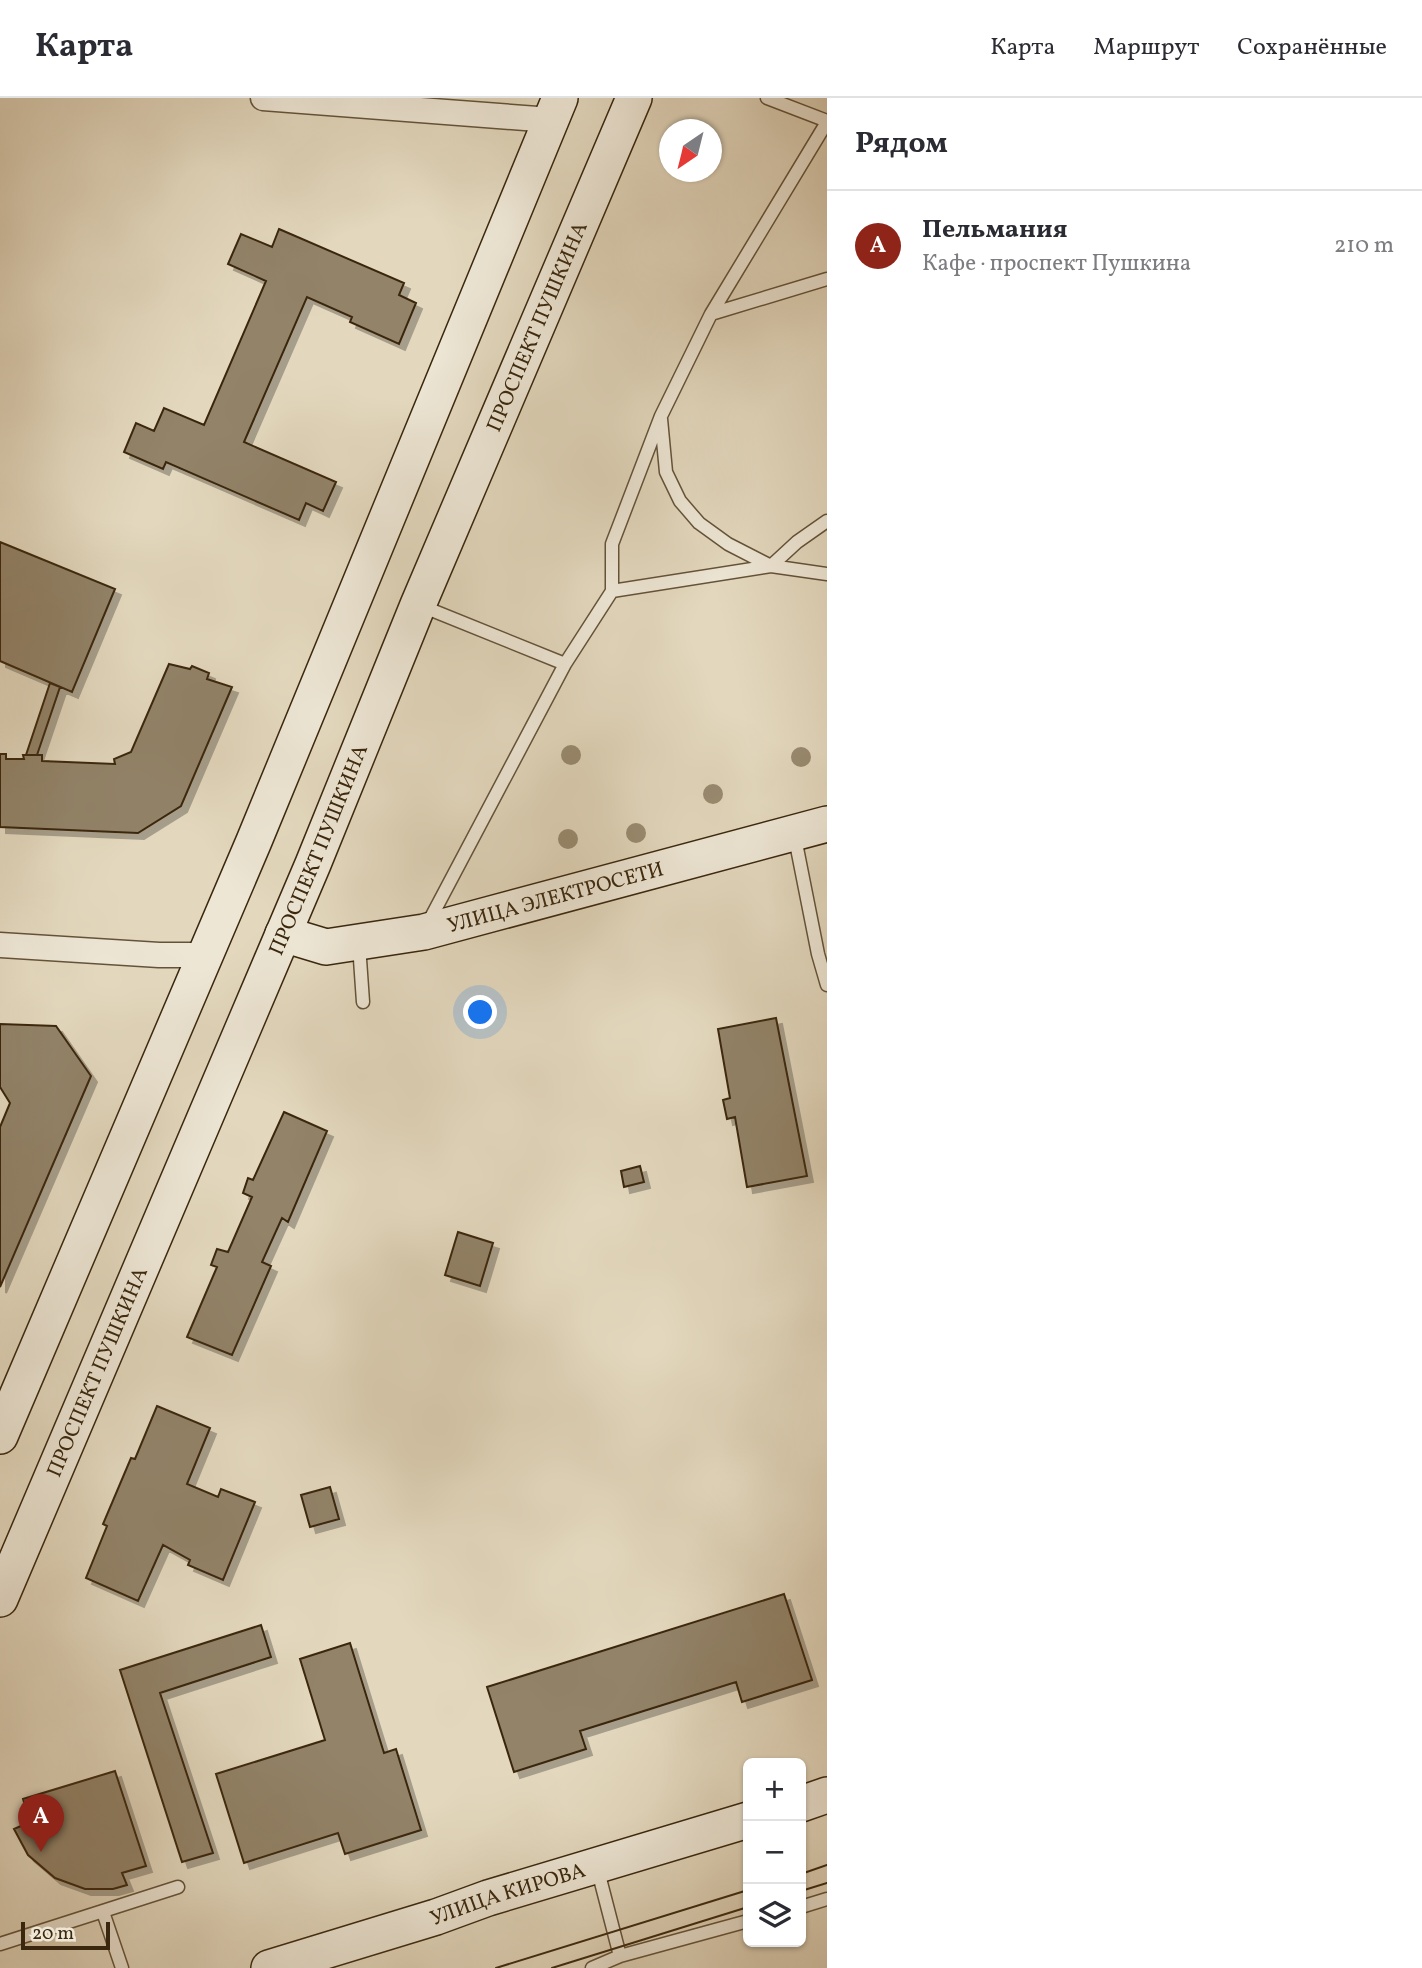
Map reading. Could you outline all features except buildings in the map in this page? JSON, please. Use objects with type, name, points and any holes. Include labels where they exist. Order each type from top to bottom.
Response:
[{"type":"main road","name":"ПРОСПЕКТ ПУШКИНА","points":[[0,1599],[634,98]]},
{"type":"main road","points":[[0,1436],[254,841],[555,109]]},
{"type":"main road","name":"УЛИЦА ЭЛЕКТРОСЕТИ","points":[[283,934],[326,947],[424,932],[811,829]]},
{"type":"main road","points":[[806,1802],[827,1796]]},
{"type":"main road","name":"УЛИЦА КИРОВА","points":[[269,1968],[488,1898],[745,1821]]},
{"type":"street","points":[[263,98],[555,109]]},
{"type":"street","points":[[0,945],[159,955],[204,955]]},
{"type":"lane","points":[[424,932],[565,664],[611,591],[612,544],[661,416],[711,314],[827,121],[767,98]]},
{"type":"lane","points":[[711,314],[827,279]]},
{"type":"lane","points":[[661,416],[666,472],[680,500],[699,523],[728,544],[771,566]]},
{"type":"lane","points":[[771,566],[797,542],[827,521]]},
{"type":"lane","points":[[611,591],[771,566],[827,574]]},
{"type":"lane","points":[[418,605],[565,664]]},
{"type":"lane","points":[[811,829],[818,954],[827,985]]},
{"type":"lane","points":[[359,942],[363,1002]]},
{"type":"lane","points":[[597,1867],[620,1956]]},
{"type":"lane","points":[[0,1944],[178,1886]]},
{"type":"lane","points":[[806,1905],[827,1899]]},
{"type":"lane","points":[[103,1912],[122,1968]]},
{"type":"lane","points":[[592,1968],[620,1956],[743,1922]]},
{"type":"tram line","points":[[806,1872],[827,1865]]},
{"type":"tram line","points":[[806,1889],[827,1883]]},
{"type":"tram line","points":[[496,1968],[743,1892]]},
{"type":"tram line","points":[[552,1968],[743,1909]]},
{"type":"place","name":"Пельмания","points":[[41,1852]]}]
